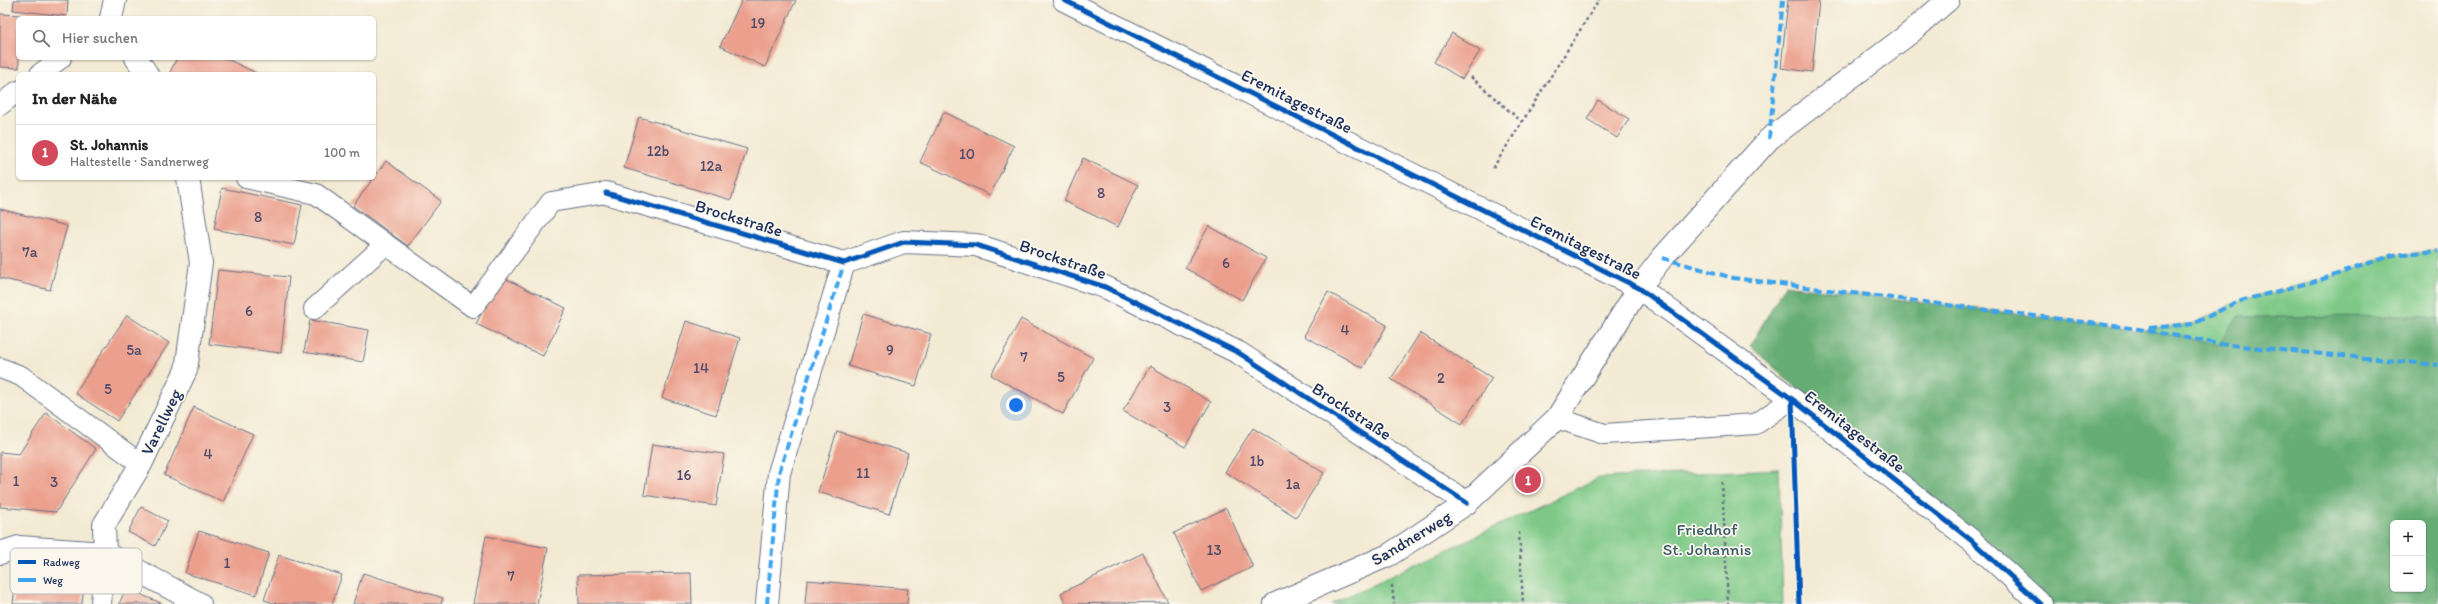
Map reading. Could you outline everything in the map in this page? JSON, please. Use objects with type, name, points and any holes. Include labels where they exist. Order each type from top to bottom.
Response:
[{"type":"street","points":[[111,16],[115,0]]},
{"type":"street","name":"Eremitagestraße","points":[[1064,0],[1639,288],[1792,399],[1972,541],[2041,604]]},
{"type":"street","name":"Sandnerweg","points":[[1276,604],[1389,555],[1467,503],[1557,418],[1639,288],[1662,258],[1769,139],[1910,34],[1948,0]]},
{"type":"street","points":[[137,60],[146,72]]},
{"type":"street","name":"Varellweg","points":[[105,548],[104,524],[141,464],[186,370],[201,263],[188,180]]},
{"type":"street","name":"Brockstraße","points":[[606,193],[844,263],[904,242],[976,245],[1105,287],[1239,353],[1467,503]]},
{"type":"street","points":[[767,604],[779,473],[844,263]]},
{"type":"street","points":[[16,548],[33,548]]},
{"type":"street","points":[[0,553],[10,550]]},
{"type":"street","points":[[142,573],[200,604]]},
{"type":"lane","points":[[43,72],[58,60]]},
{"type":"lane","points":[[0,105],[16,93]]},
{"type":"lane","points":[[255,180],[316,194],[473,307],[551,202],[606,193]]},
{"type":"lane","points":[[314,309],[386,244]]},
{"type":"lane","points":[[0,368],[21,376],[141,464]]},
{"type":"lane","points":[[1557,418],[1604,434],[1756,424],[1792,399]]},
{"type":"lane","points":[[100,604],[101,594]]},
{"type":"path","points":[[1493,168],[1599,0]]},
{"type":"path","points":[[1471,77],[1522,122]]},
{"type":"path","points":[[1722,482],[1728,604]]},
{"type":"path","points":[[1519,532],[1523,604]]},
{"type":"green space","points":[[2438,251],[2438,319],[2422,316],[2219,344],[2139,329],[2193,324],[2237,302],[2323,279],[2393,255]]},
{"type":"green space","points":[[1785,285],[2139,329],[2219,344],[2238,317],[2422,316],[2438,319],[2438,604],[2039,604],[1750,346]]},
{"type":"green space","name":"Friedhof St. Johannis","points":[[1779,469],[1783,604],[1331,604],[1599,478]]},
{"type":"building","points":[[14,0],[68,0],[67,16],[13,10]]},
{"type":"building","points":[[742,0],[796,0],[765,67],[720,46]]},
{"type":"building","points":[[1788,0],[1819,0],[1812,72],[1781,68]]},
{"type":"building","points":[[0,14],[22,15],[16,16],[16,60],[19,60],[19,68],[0,67]]},
{"type":"building","points":[[1452,33],[1480,51],[1462,79],[1434,62]]},
{"type":"building","points":[[176,60],[229,60],[254,72],[170,72]]},
{"type":"building","points":[[1598,100],[1629,119],[1617,138],[1587,119]]},
{"type":"building","points":[[944,112],[1014,146],[990,195],[920,162]]},
{"type":"building","points":[[639,117],[747,149],[731,200],[624,168]]},
{"type":"building","points":[[1083,158],[1138,185],[1118,227],[1064,201]]},
{"type":"building","points":[[386,161],[441,201],[408,246],[353,206],[372,180],[376,180],[376,175]]},
{"type":"building","points":[[222,188],[302,205],[294,245],[214,229]]},
{"type":"building","points":[[0,209],[67,226],[50,290],[0,278]]},
{"type":"building","points":[[1209,226],[1266,258],[1242,300],[1185,268]]},
{"type":"building","points":[[218,270],[289,277],[281,353],[209,344]]},
{"type":"building","points":[[500,276],[566,308],[543,356],[476,324]]},
{"type":"building","points":[[1328,292],[1387,325],[1363,368],[1304,336]]},
{"type":"building","points":[[863,314],[931,334],[916,386],[848,366]]},
{"type":"building","points":[[127,315],[169,343],[117,421],[75,393]]},
{"type":"building","points":[[1021,319],[1093,358],[1063,414],[991,375]]},
{"type":"building","points":[[310,320],[369,330],[363,362],[304,352]]},
{"type":"building","points":[[686,321],[740,338],[716,415],[662,398]]},
{"type":"building","points":[[1420,333],[1492,378],[1462,424],[1391,379]]},
{"type":"building","points":[[1150,366],[1211,402],[1185,447],[1123,411]]},
{"type":"building","points":[[194,407],[253,434],[223,502],[164,475]]},
{"type":"building","points":[[46,413],[96,449],[56,512],[0,507],[0,452],[19,454]]},
{"type":"building","points":[[1253,428],[1324,473],[1296,517],[1225,472]]},
{"type":"building","points":[[837,431],[908,453],[889,514],[818,492]]},
{"type":"building","points":[[652,444],[724,454],[716,506],[644,495]]},
{"type":"building","points":[[141,507],[168,521],[155,546],[128,532]]},
{"type":"building","points":[[1226,508],[1253,567],[1201,591],[1174,533]]},
{"type":"building","points":[[199,531],[269,553],[256,595],[185,573]]},
{"type":"building","points":[[486,536],[548,548],[537,604],[473,604]]},
{"type":"building","points":[[1143,553],[1168,602],[1066,604],[1061,593]]},
{"type":"building","points":[[279,555],[342,575],[332,604],[277,604],[264,600]]},
{"type":"building","points":[[363,573],[443,598],[441,604],[353,604]]},
{"type":"building","points":[[691,573],[692,604],[579,604],[578,575]]},
{"type":"building","points":[[807,580],[908,589],[907,604],[805,604]]},
{"type":"building","points":[[14,594],[83,594],[82,604],[13,604]]},
{"type":"building","points":[[123,594],[140,594],[163,604],[119,604]]},
{"type":"marked path","points":[[1769,139],[1783,0]]},
{"type":"marked path","points":[[2149,328],[2193,324],[2237,302],[2323,279],[2393,255],[2438,251]]},
{"type":"marked path","points":[[1662,258],[1733,278],[2139,329],[2219,344],[2438,365]]},
{"type":"marked path","points":[[767,604],[779,473],[844,263]]},
{"type":"cycle path","points":[[1064,0],[1639,288],[1792,399],[1972,541],[2041,604]]},
{"type":"cycle path","points":[[606,193],[844,263],[904,242],[976,245],[1105,287],[1239,353],[1467,503]]},
{"type":"cycle path","points":[[1792,399],[1799,604]]},
{"type":"place","name":"St. Johannis","points":[[1528,480]]}]
